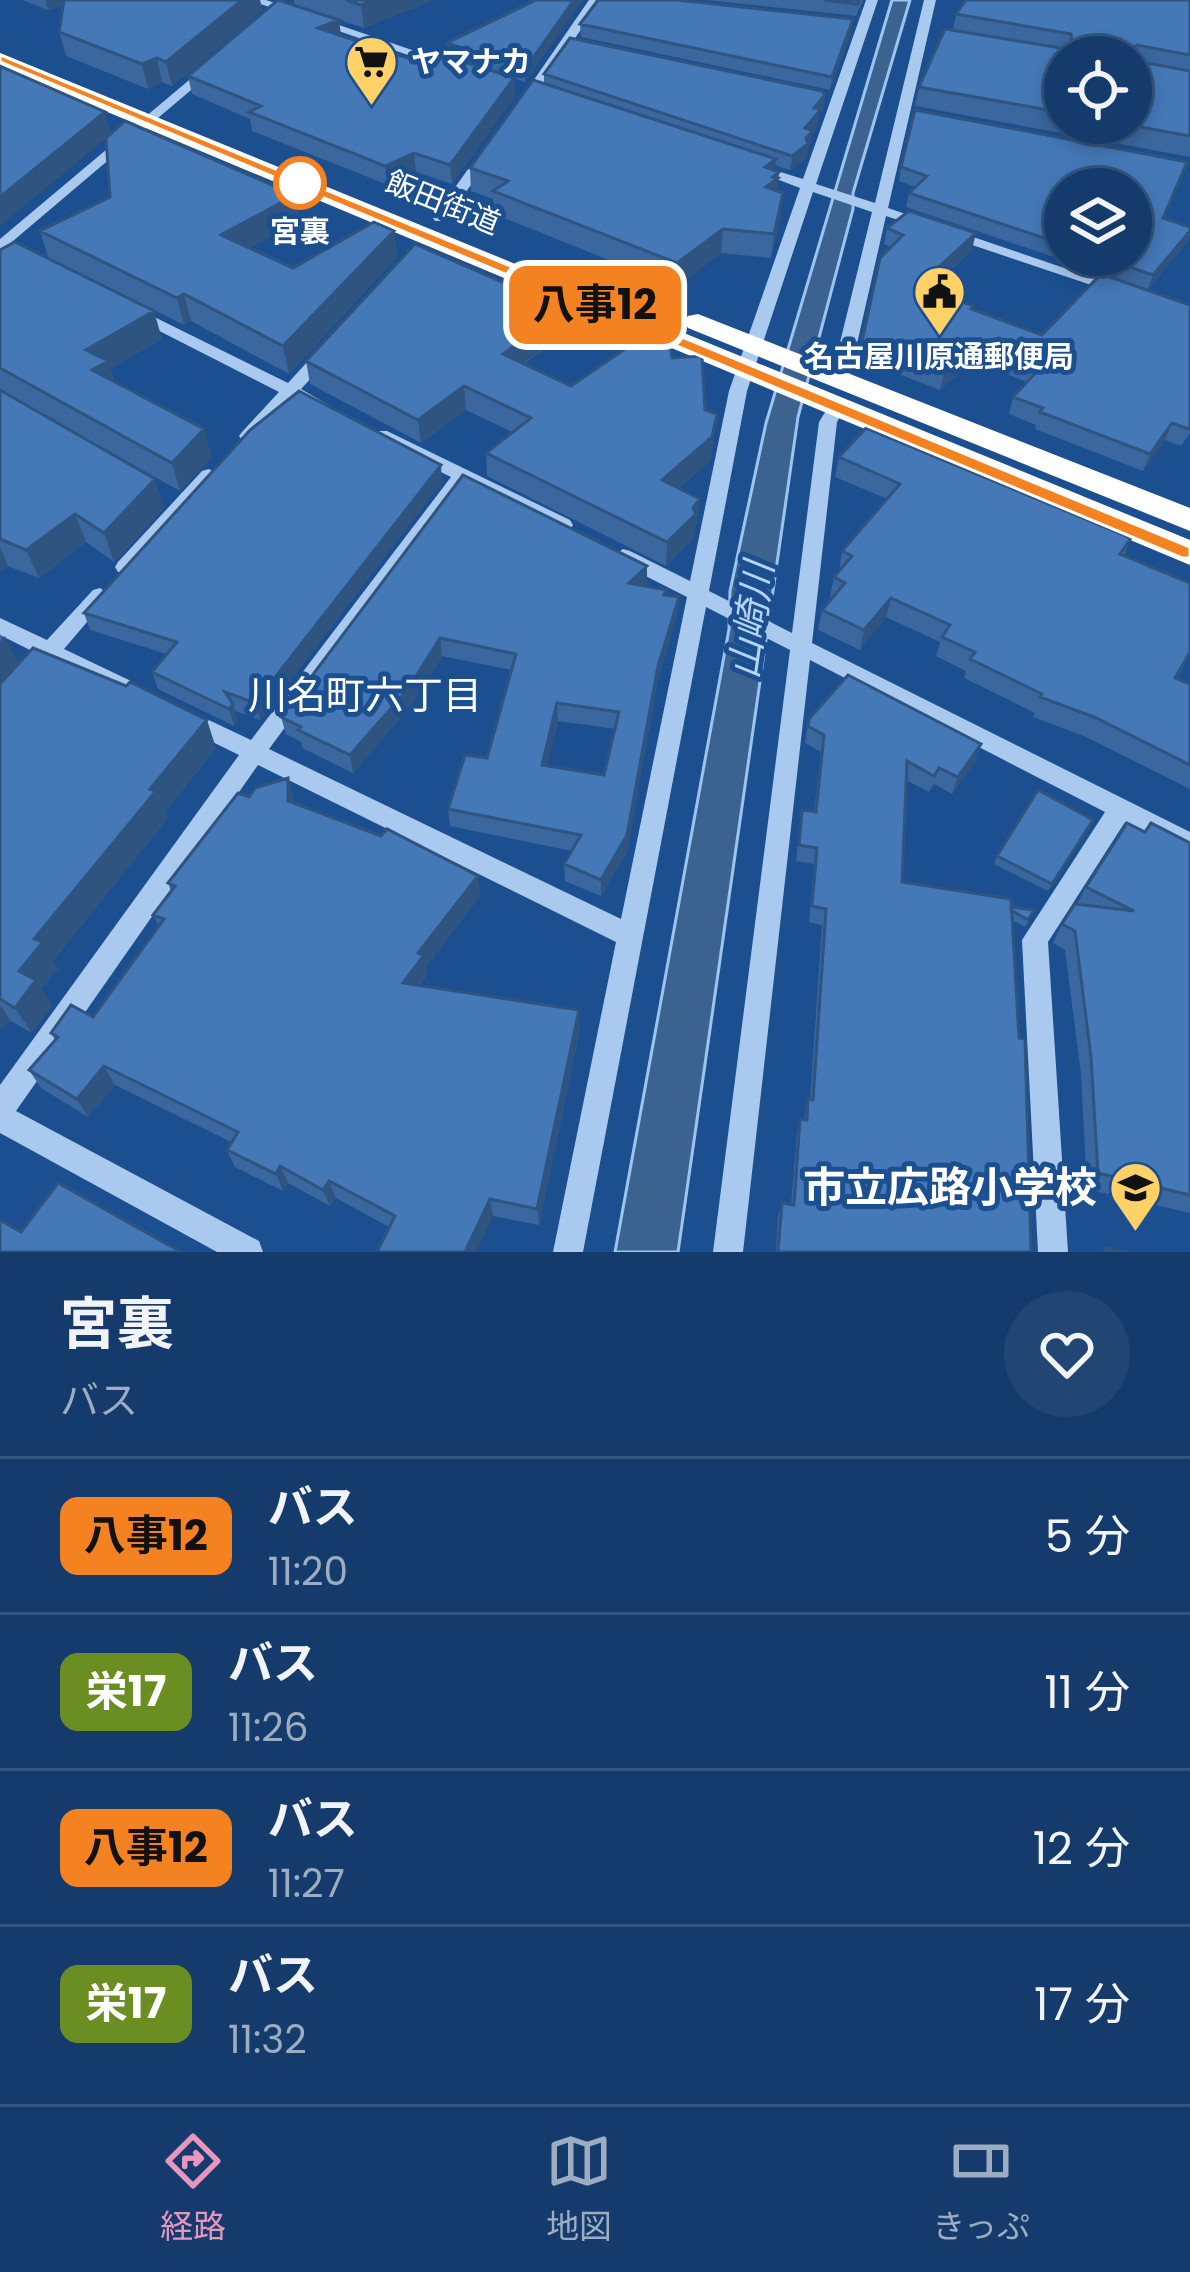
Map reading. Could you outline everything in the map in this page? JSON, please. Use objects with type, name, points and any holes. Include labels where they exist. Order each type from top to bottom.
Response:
[{"type":"highway","name":"飯田街道","points":[[0,40],[428,236],[831,389],[1190,553]]},
{"type":"highway","name":"飯田街道","points":[[0,59],[158,114]]},
{"type":"highway","name":"飯田街道","points":[[831,389],[1190,520]]},
{"type":"street","points":[[255,0],[283,4],[447,64]]},
{"type":"street","points":[[518,110],[595,0]]},
{"type":"street","points":[[568,1252],[754,357],[838,100],[852,24],[872,0]]},
{"type":"street","points":[[728,1252],[831,389],[930,0]]},
{"type":"street","points":[[262,22],[283,4]]},
{"type":"street","points":[[921,35],[942,39]]},
{"type":"street","points":[[566,42],[589,46]]},
{"type":"street","points":[[23,256],[1,246],[230,50]]},
{"type":"street","points":[[510,85],[553,99]]},
{"type":"street","points":[[815,95],[838,100]]},
{"type":"street","points":[[902,113],[925,117]]},
{"type":"street","points":[[428,236],[492,146]]},
{"type":"street","points":[[746,164],[1145,298]]},
{"type":"street","points":[[126,308],[334,412]]},
{"type":"street","points":[[25,678],[340,336]]},
{"type":"street","points":[[355,422],[1190,844]]},
{"type":"street","points":[[248,1252],[0,1113],[254,753],[463,474]]},
{"type":"street","points":[[161,493],[181,505]]},
{"type":"street","points":[[0,626],[630,936]]},
{"type":"street","points":[[1053,1252],[1035,940],[1121,808]]},
{"type":"water","name":"山崎川","points":[[892,0],[910,0],[853,193],[853,209],[798,417],[678,1252],[615,1252],[729,629],[730,591],[766,423]]},
{"type":"building","points":[[64,0],[242,0],[166,62],[157,58],[142,64],[59,32]]},
{"type":"building","points":[[278,0],[339,20],[318,28],[407,58],[425,49],[514,78],[450,165],[414,153],[385,166],[249,112],[261,106],[188,76]]},
{"type":"building","points":[[536,0],[574,0],[525,69],[447,43]]},
{"type":"building","points":[[598,0],[677,0],[853,19],[832,77],[580,24]]},
{"type":"building","points":[[966,0],[1190,0],[1190,55],[1152,48],[1152,36],[1071,36],[956,14]]},
{"type":"building","points":[[945,29],[1044,45],[1044,109],[919,87]]},
{"type":"building","points":[[570,38],[825,95],[805,128],[813,131],[806,138],[808,144],[792,156],[544,74]]},
{"type":"building","points":[[1152,64],[1190,71],[1190,136],[1152,129]]},
{"type":"building","points":[[0,66],[105,112],[0,197]]},
{"type":"building","points":[[533,80],[776,159],[765,167],[779,172],[766,187],[783,193],[774,234],[723,229],[677,263],[493,191],[508,181],[470,168]]},
{"type":"building","points":[[915,110],[1044,135],[1044,144],[1093,144],[1187,162],[1163,218],[1190,227],[1190,231],[1152,275],[1152,168],[1044,168],[1044,238],[909,193],[927,176],[901,167]]},
{"type":"building","points":[[125,121],[295,195],[221,235],[293,268],[374,222],[394,231],[283,346],[184,294],[177,298],[40,231],[110,197],[106,138]]},
{"type":"building","points":[[909,211],[976,233],[918,286],[1042,335],[1099,276],[1190,305],[1190,426],[1172,423],[1150,454],[1013,397],[1040,368],[976,344],[944,373],[862,342],[880,258],[903,235],[887,228]]},
{"type":"building","points":[[15,242],[154,311],[86,350],[108,361],[92,370],[204,429],[172,463],[0,368],[0,250]]},
{"type":"building","points":[[415,244],[509,285],[516,280],[573,304],[503,354],[571,386],[647,334],[670,344],[672,358],[702,356],[705,410],[717,414],[712,437],[662,480],[700,499],[693,508],[696,514],[667,542],[486,453],[531,418],[464,386],[418,420],[306,361]]},
{"type":"building","points":[[0,390],[155,479],[104,533],[75,514],[26,550],[0,539]]},
{"type":"building","points":[[299,391],[441,465],[255,703],[225,692],[233,704],[229,709],[152,672],[177,642],[84,613],[250,430]]},
{"type":"building","points":[[866,428],[1131,538],[1120,554],[1190,583],[1190,652],[1175,678],[1190,684],[1190,765],[1094,717],[1040,697],[1042,694],[970,659],[975,652],[942,637],[950,625],[891,598],[864,630],[822,610],[845,583],[834,577],[852,556],[842,551],[900,484],[839,457]]},
{"type":"building","points":[[463,475],[647,566],[629,583],[679,597],[658,666],[627,835],[601,880],[564,864],[581,835],[448,809],[465,755],[487,758],[516,654],[440,638],[408,689],[350,755],[281,717]],"holes":[[[557,703],[619,712],[604,775],[542,765]]]},
{"type":"building","points":[[33,648],[126,686],[130,682],[207,720],[150,789],[156,791],[34,939],[43,942],[19,971],[36,980],[15,1008],[0,999],[0,684]]},
{"type":"building","points":[[848,675],[981,744],[958,777],[939,768],[934,776],[907,761],[902,882],[1011,899],[1019,1038],[1025,1039],[1031,1252],[778,1252],[782,1203],[794,1205],[800,1119],[807,1120],[808,1099],[813,1100],[826,909],[812,906],[817,848],[799,845],[802,810],[816,812],[824,735],[808,726]]},
{"type":"building","points":[[288,778],[288,801],[381,836],[387,829],[478,876],[418,953],[424,955],[403,983],[579,1010],[537,1209],[490,1199],[465,1252],[377,1252],[395,1216],[329,1181],[323,1190],[280,1166],[276,1174],[227,1150],[238,1132],[104,1066],[77,1099],[29,1070],[58,1037],[51,1033],[71,1005],[93,1017],[164,919],[153,915],[175,886],[168,883],[238,793],[249,797],[255,788]]},
{"type":"building","points":[[1038,790],[1093,820],[1052,884],[997,856]]},
{"type":"building","points":[[1127,823],[1145,832],[1151,823],[1190,843],[1190,1195],[1098,1173],[1091,1057],[1075,931],[1062,924],[1075,904],[1134,911],[1086,887]]},
{"type":"building","points":[[1011,907],[1034,910],[1028,920]]},
{"type":"building","points":[[58,1183],[181,1252],[0,1252],[0,1220],[21,1232]]},
{"type":"bus line","name":"八事12","points":[[0,59],[1190,553]]},
{"type":"place","name":"ヤマナカ","points":[[372,108]]},
{"type":"place","name":"宮裏","points":[[300,183]]},
{"type":"place","name":"名古屋川原通郵便局","points":[[939,338]]},
{"type":"place","name":"市立広路小学校","points":[[1136,1233]]},
{"type":"district","name":"川名町六丁目","points":[[365,695]]}]
